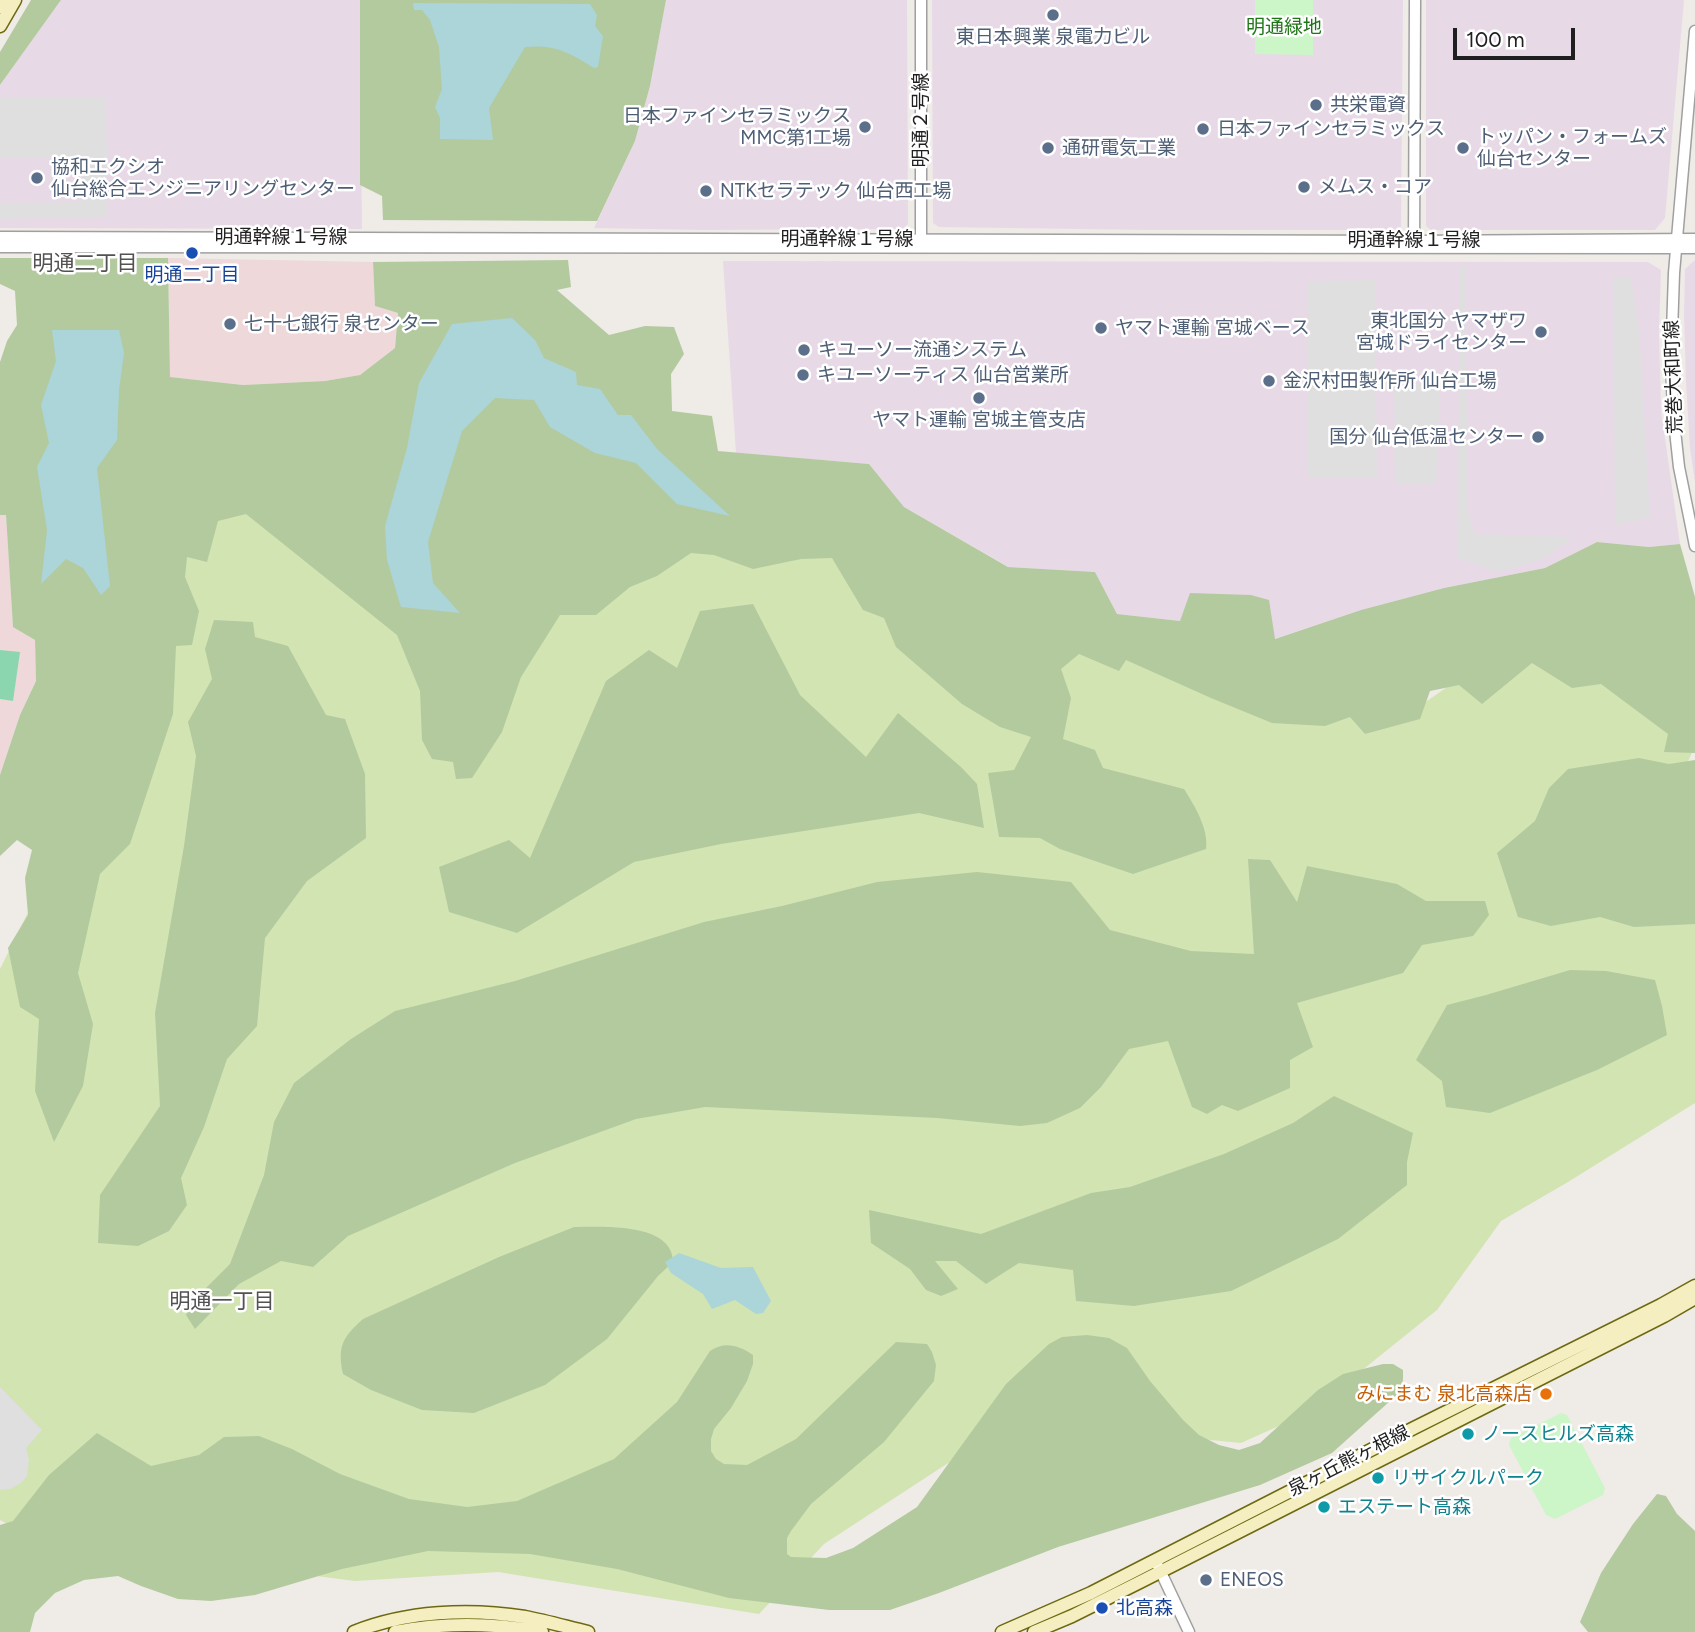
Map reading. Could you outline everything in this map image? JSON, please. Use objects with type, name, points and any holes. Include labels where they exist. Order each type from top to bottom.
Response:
[{"type":"main road","points":[[0,7],[4,0]]},
{"type":"main road","points":[[0,26],[15,0]]},
{"type":"main road","name":"泉ヶ丘熊ヶ根線","points":[[1034,1632],[1072,1616],[1158,1566],[1414,1428],[1695,1286]]},
{"type":"main road","name":"泉ヶ丘熊ヶ根線","points":[[1002,1632],[1158,1566],[1629,1334],[1695,1298]]},
{"type":"main road","points":[[398,1629],[441,1613],[467,1612],[524,1617],[588,1632]]},
{"type":"main road","points":[[354,1632],[463,1625],[498,1625],[542,1632]]},
{"type":"street","name":"明通２号線","points":[[920,244],[921,0]]},
{"type":"street","points":[[1414,245],[1415,0]]},
{"type":"street","name":"荒巻大和町線","points":[[1695,31],[1674,273],[1671,362],[1679,467],[1695,546]]},
{"type":"street","name":"明通幹線１号線","points":[[0,237],[920,244],[1677,244]]},
{"type":"street","points":[[1677,244],[1695,239]]},
{"type":"street","points":[[0,247],[920,244]]},
{"type":"street","points":[[1677,244],[1695,248]]},
{"type":"street","points":[[1158,1566],[1189,1632]]},
{"type":"shaded area","points":[[61,0],[360,0],[362,229],[0,228],[0,85]]},
{"type":"shaded area","points":[[666,0],[907,0],[908,224],[903,229],[594,228],[635,141],[650,86]]},
{"type":"shaded area","points":[[932,0],[1255,0],[1255,54],[1313,54],[1313,0],[1403,0],[1401,228],[1148,230],[939,227],[933,223]]},
{"type":"shaded area","points":[[1426,0],[1684,0],[1665,218],[1655,230],[1431,230],[1426,226]]},
{"type":"shaded area","points":[[106,97],[108,217],[0,219],[0,203],[81,202],[81,157],[0,157],[0,98]]},
{"type":"shaded area","points":[[168,258],[373,262],[375,306],[398,313],[395,348],[360,375],[325,381],[243,385],[170,377]]},
{"type":"shaded area","points":[[1695,260],[1695,482],[1690,448],[1684,316],[1685,269]]},
{"type":"shaded area","points":[[723,261],[1648,262],[1661,270],[1661,410],[1680,544],[1649,547],[1597,542],[1545,568],[1444,588],[1361,610],[1274,639],[1180,621],[1117,614],[1095,572],[1009,567],[904,507],[869,464],[736,453]]},
{"type":"shaded area","points":[[1465,265],[1468,509],[1474,534],[1573,537],[1545,558],[1498,572],[1457,557],[1460,266]]},
{"type":"shaded area","points":[[1613,276],[1631,278],[1639,329],[1650,517],[1615,526]]},
{"type":"shaded area","points":[[1375,280],[1377,478],[1308,477],[1307,281]]},
{"type":"shaded area","points":[[1440,383],[1436,483],[1395,484],[1394,384]]},
{"type":"shaded area","points":[[0,515],[6,515],[13,626],[35,640],[36,681],[20,715],[0,775]]},
{"type":"shaded area","points":[[0,1387],[42,1430],[26,1448],[29,1460],[27,1476],[10,1489],[0,1490]]},
{"type":"green space","points":[[31,0],[61,0],[0,85],[0,52]]},
{"type":"green space","points":[[360,0],[666,0],[650,86],[635,141],[597,221],[383,220],[382,196],[360,185]]},
{"type":"green space","name":"明通緑地","points":[[1255,0],[1313,0],[1313,55],[1255,54]]},
{"type":"green space","points":[[0,258],[168,258],[170,377],[243,385],[325,381],[360,375],[395,348],[398,313],[375,306],[373,262],[568,260],[571,287],[557,290],[609,335],[645,326],[674,327],[684,354],[671,374],[672,411],[712,416],[718,451],[869,464],[904,507],[1008,567],[1095,572],[1117,614],[1180,621],[1190,593],[1251,595],[1269,600],[1275,639],[1361,610],[1444,588],[1545,568],[1597,542],[1649,547],[1680,544],[1695,597],[1695,753],[1664,752],[1668,734],[1601,684],[1572,688],[1532,663],[1482,704],[1459,685],[1430,691],[1420,719],[1365,734],[1350,717],[1325,726],[1272,723],[1126,660],[1119,671],[1079,654],[1061,669],[1071,698],[1063,739],[1095,750],[1103,768],[1184,789],[1197,810],[1205,834],[1206,849],[1133,874],[1060,849],[1040,838],[999,837],[988,773],[1014,770],[1031,737],[1000,727],[962,704],[896,647],[884,618],[863,610],[832,558],[801,559],[753,569],[714,555],[691,553],[657,576],[630,587],[596,615],[560,615],[521,677],[502,732],[472,778],[456,779],[453,762],[432,759],[422,740],[420,691],[397,635],[246,514],[218,521],[207,562],[187,557],[185,577],[199,611],[192,645],[176,646],[173,714],[130,844],[100,874],[78,973],[93,1024],[83,1086],[54,1142],[35,1091],[39,1019],[20,1007],[8,948],[28,915],[25,878],[32,850],[17,840],[0,856],[0,775],[20,715],[36,681],[35,640],[13,627],[6,515],[0,515],[0,362],[7,341],[17,325],[15,291],[0,284]]},
{"type":"green space","points":[[251,495],[555,605],[682,542],[837,549],[1075,645],[1414,710],[1466,674],[1530,654],[1602,675],[1695,746],[1681,777],[1695,812],[1695,1103],[1501,1221],[1437,1310],[1310,1412],[1241,1443],[1140,1433],[1034,1407],[824,1544],[759,1614],[498,1572],[355,1581],[185,1559],[27,1534],[0,1520],[0,969],[56,856],[167,524]]},
{"type":"green space","points":[[753,604],[800,695],[866,757],[898,713],[977,784],[984,828],[919,813],[721,844],[634,862],[517,933],[449,912],[439,867],[509,840],[530,858],[606,681],[649,650],[677,668],[700,611]]},
{"type":"green space","points":[[214,620],[253,622],[255,637],[288,646],[326,715],[345,719],[365,774],[366,838],[307,881],[265,938],[257,1026],[227,1059],[204,1127],[181,1178],[187,1205],[169,1231],[138,1246],[98,1243],[100,1195],[160,1106],[155,1013],[184,846],[196,756],[188,722],[212,679],[205,649]]},
{"type":"green space","points":[[0,650],[20,652],[13,701],[0,699]]},
{"type":"green space","points":[[1639,758],[1669,764],[1695,760],[1695,924],[1634,927],[1600,917],[1551,926],[1518,917],[1497,853],[1535,821],[1549,788],[1568,769]]},
{"type":"green space","points":[[1248,859],[1270,860],[1297,902],[1307,866],[1397,884],[1426,901],[1485,901],[1489,915],[1473,936],[1422,945],[1403,973],[1297,1003],[1313,1047],[1290,1060],[1290,1088],[1238,1111],[1222,1105],[1207,1114],[1192,1107],[1168,1041],[1129,1049],[1101,1087],[1080,1108],[1047,1123],[1020,1126],[937,1118],[705,1107],[636,1119],[515,1163],[348,1236],[313,1267],[281,1261],[239,1284],[195,1329],[186,1315],[192,1302],[230,1264],[264,1175],[274,1122],[294,1083],[351,1039],[395,1011],[515,981],[704,922],[877,882],[977,872],[1071,882],[1110,930],[1191,951],[1254,954]]},
{"type":"green space","points":[[1570,970],[1606,971],[1655,980],[1667,1035],[1597,1070],[1490,1113],[1446,1107],[1442,1081],[1416,1060],[1447,1005]]},
{"type":"green space","points":[[1334,1096],[1413,1133],[1407,1162],[1407,1185],[1338,1239],[1231,1291],[1134,1306],[1076,1301],[1073,1270],[1019,1263],[986,1284],[956,1261],[935,1261],[958,1289],[941,1296],[926,1290],[910,1269],[871,1243],[869,1210],[981,1234],[1091,1193],[1130,1187],[1224,1154],[1293,1123]]},
{"type":"green space","points":[[574,1227],[617,1228],[649,1233],[670,1249],[673,1262],[658,1276],[607,1339],[545,1385],[474,1413],[422,1410],[371,1390],[343,1374],[343,1343],[363,1319],[499,1257]]},
{"type":"green space","points":[[1087,1335],[1109,1338],[1127,1348],[1150,1381],[1199,1435],[1219,1445],[1239,1450],[1260,1443],[1318,1390],[1343,1374],[1393,1364],[1403,1370],[1403,1380],[1399,1393],[1332,1453],[1260,1485],[1058,1547],[890,1610],[829,1610],[729,1598],[617,1569],[530,1554],[428,1551],[342,1569],[255,1595],[211,1601],[178,1599],[118,1576],[84,1580],[55,1593],[35,1613],[30,1632],[0,1632],[0,1525],[13,1521],[49,1475],[97,1433],[151,1466],[199,1455],[224,1437],[259,1436],[292,1449],[340,1474],[409,1499],[467,1507],[517,1501],[614,1459],[677,1402],[710,1351],[715,1348],[732,1346],[753,1355],[747,1381],[731,1408],[714,1429],[711,1439],[711,1451],[716,1459],[724,1464],[747,1465],[796,1439],[896,1342],[927,1344],[936,1365],[934,1381],[884,1442],[811,1504],[787,1538],[787,1554],[791,1557],[826,1558],[853,1548],[917,1507],[1006,1384],[1049,1344],[1062,1337]]},
{"type":"green space","points":[[1561,1413],[1567,1415],[1605,1488],[1603,1495],[1555,1519],[1546,1515],[1509,1445],[1511,1438]]},
{"type":"green space","points":[[1657,1494],[1666,1496],[1677,1514],[1695,1531],[1695,1632],[1588,1632],[1580,1622],[1601,1573],[1633,1524]]},
{"type":"water","points":[[413,3],[590,4],[597,15],[595,26],[603,36],[598,67],[594,68],[553,48],[525,47],[489,108],[493,140],[440,139],[440,118],[435,107],[442,89],[439,47],[430,20],[422,10],[414,10]]},
{"type":"water","points":[[512,318],[535,340],[544,358],[576,372],[577,385],[600,389],[618,415],[631,415],[657,449],[730,516],[677,504],[636,463],[595,453],[550,427],[534,400],[495,398],[462,431],[428,542],[433,583],[460,613],[401,607],[387,560],[385,526],[407,448],[419,383],[452,324]]},
{"type":"water","points":[[52,330],[119,330],[124,353],[117,440],[97,468],[110,586],[101,595],[83,568],[66,559],[41,584],[47,530],[37,467],[49,443],[41,405],[56,361]]},
{"type":"water","points":[[679,1253],[721,1268],[753,1267],[771,1301],[763,1313],[756,1314],[735,1300],[712,1309],[703,1294],[671,1273],[665,1262]]},
{"type":"place","name":"東日本興業 泉電力ビル","points":[[1053,15]]},
{"type":"place","name":"共栄電資","points":[[1316,105]]},
{"type":"place","name":"日本ファインセラミックス MMC第1工場","points":[[865,127]]},
{"type":"place","name":"日本ファインセラミックス","points":[[1203,129]]},
{"type":"place","name":"通研電気工業","points":[[1048,148]]},
{"type":"place","name":"トッパン・フォームズ 仙台センター","points":[[1463,148]]},
{"type":"place","name":"協和エクシオ 仙台総合エンジニアリングセンター","points":[[37,178]]},
{"type":"place","name":"メムス・コア","points":[[1304,187]]},
{"type":"place","name":"NTKセラテック 仙台西工場","points":[[706,191]]},
{"type":"place","name":"明通二丁目","points":[[192,253]]},
{"type":"place","name":"七十七銀行 泉センター","points":[[230,324]]},
{"type":"place","name":"ヤマト運輸 宮城ベース","points":[[1101,328]]},
{"type":"place","name":"東北国分 ヤマザワ 宮城ドライセンター","points":[[1541,332]]},
{"type":"place","name":"キユーソー流通システム","points":[[804,350]]},
{"type":"place","name":"キユーソーティス 仙台営業所","points":[[803,375]]},
{"type":"place","name":"金沢村田製作所 仙台工場","points":[[1269,381]]},
{"type":"place","name":"ヤマト運輸 宮城主管支店","points":[[979,398]]},
{"type":"place","name":"国分 仙台低温センター","points":[[1538,437]]},
{"type":"place","name":"みにまむ 泉北高森店","points":[[1546,1394]]},
{"type":"place","name":"ノースヒルズ高森","points":[[1468,1434]]},
{"type":"place","name":"リサイクルパーク","points":[[1378,1478]]},
{"type":"place","name":"エステート高森","points":[[1324,1507]]},
{"type":"place","name":"ENEOS","points":[[1206,1580]]},
{"type":"place","name":"北高森","points":[[1102,1608]]},
{"type":"district","name":"明通二丁目","points":[[85,264]]},
{"type":"district","name":"明通一丁目","points":[[222,1302]]}]
